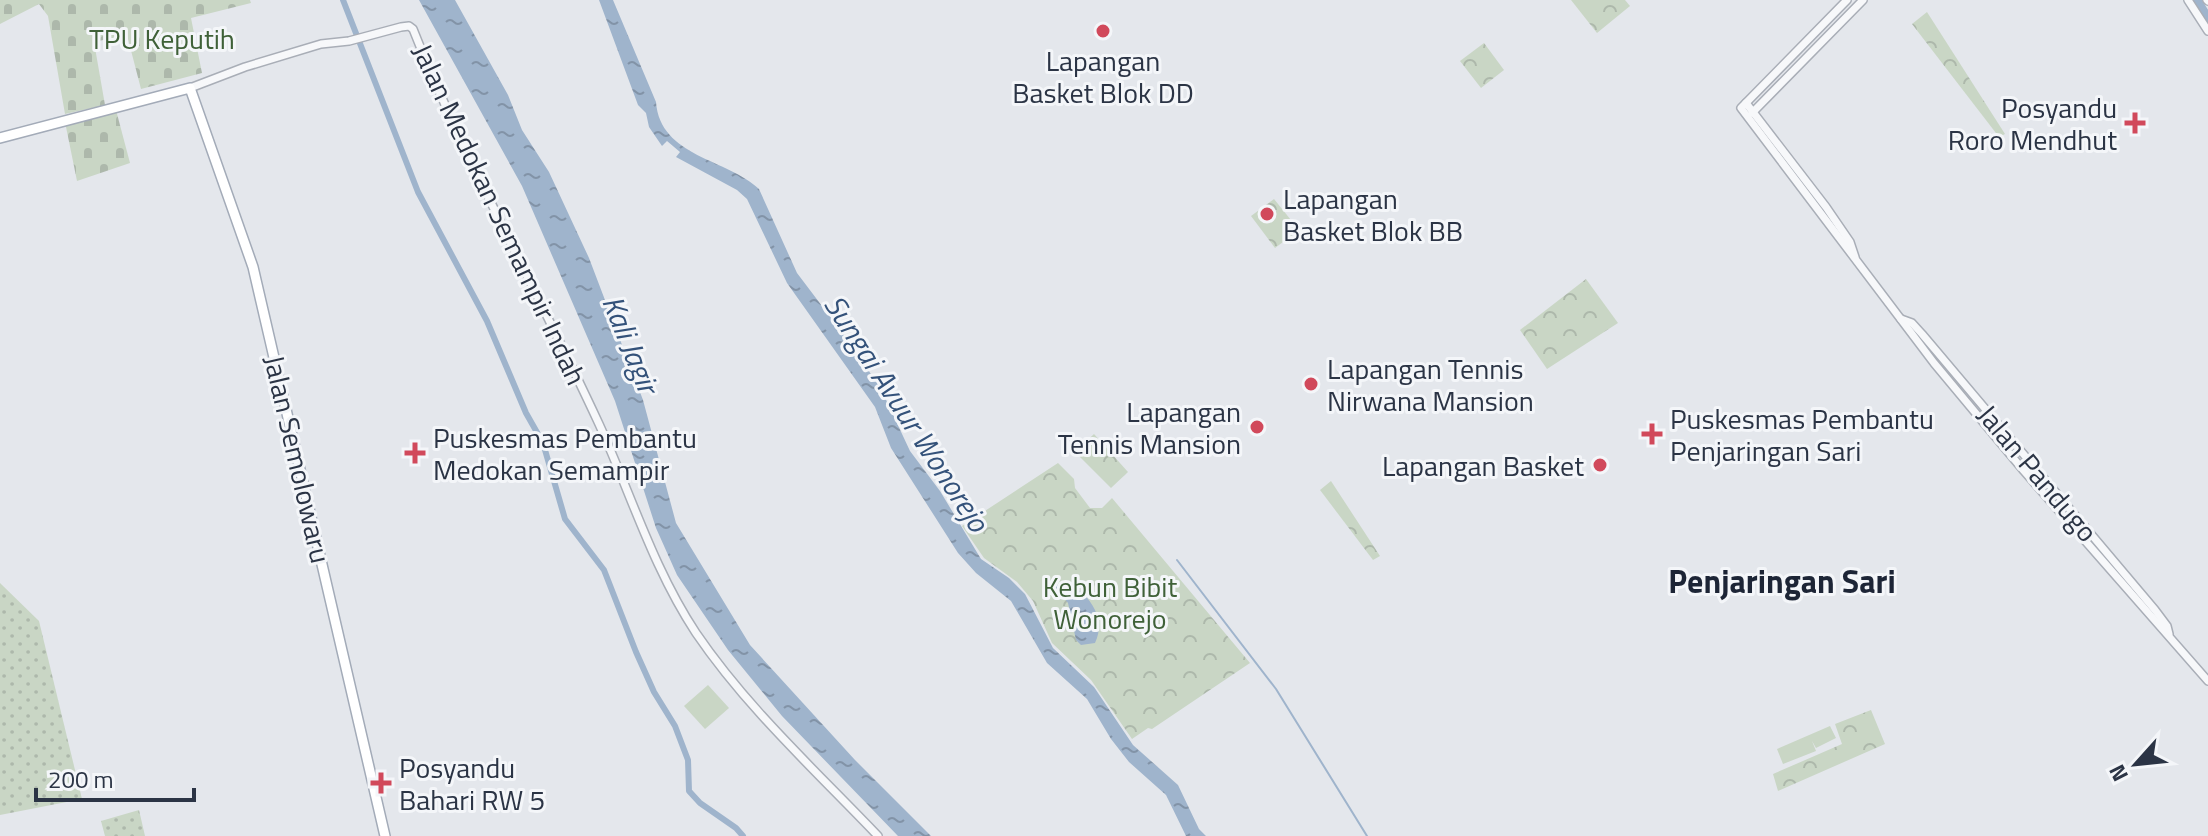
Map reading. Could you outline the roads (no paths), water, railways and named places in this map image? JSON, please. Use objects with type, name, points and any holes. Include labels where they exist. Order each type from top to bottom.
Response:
[{"type":"main road","points":[[0,138],[190,88]]},
{"type":"main road","name":"Jalan Semolowaru","points":[[190,88],[253,267],[385,836]]},
{"type":"street","name":"Jalan Pandugo","points":[[1847,0],[1744,105],[1826,207],[1850,242],[1855,259],[1901,319],[1912,323],[1929,342],[2155,610],[2169,634],[2208,681]]},
{"type":"street","points":[[1750,114],[1863,0]]},
{"type":"street","points":[[2188,0],[2208,31]]},
{"type":"street","name":"Jalan Medokan Semampir Indah","points":[[190,88],[321,44],[411,27],[453,126],[599,426],[666,583],[695,632],[721,667],[878,836]]},
{"type":"water","points":[[419,0],[455,0],[508,95],[522,130],[549,172],[589,258],[643,400],[676,523],[750,645],[855,760],[931,836],[898,836],[782,716],[728,650],[677,575],[656,528],[615,401],[522,186]]},
{"type":"water","name":"Sungai Avuur Wonorejo","points":[[599,0],[613,0],[656,102],[660,120],[669,135],[697,155],[730,170],[759,189],[797,273],[881,389],[910,451],[940,491],[981,559],[1009,578],[1025,594],[1053,648],[1094,687],[1133,745],[1178,785],[1199,829],[1206,836],[1186,836],[1166,795],[1129,762],[1087,699],[1047,663],[1011,601],[976,573],[958,553],[891,448],[875,407],[787,283],[747,199],[737,190],[676,157],[680,152],[667,141],[662,146],[649,127],[646,113],[638,105]]},
{"type":"water","points":[[1061,582],[1079,591],[1093,605],[1099,624],[1095,643],[1081,645],[1076,640],[1068,603],[1055,587]]},
{"type":"waterway","points":[[343,0],[418,192],[487,321],[526,413],[543,443],[565,519],[604,570],[654,692],[675,726],[688,760],[689,791],[743,836]]},
{"type":"waterway","points":[[2196,0],[2208,19]]},
{"type":"waterway","points":[[1177,560],[1276,689],[1367,836]]},
{"type":"place","name":"Lapangan Basket Blok DD","points":[[1103,31]]},
{"type":"place","name":"Posyandu Roro Mendhut","points":[[2135,123]]},
{"type":"place","name":"Lapangan Basket Blok BB","points":[[1267,214]]},
{"type":"place","name":"Lapangan Tennis Nirwana Mansion","points":[[1311,384]]},
{"type":"place","name":"Lapangan Tennis Mansion","points":[[1257,427]]},
{"type":"place","name":"Puskesmas Pembantu Penjaringan Sari","points":[[1652,434]]},
{"type":"place","name":"Puskesmas Pembantu Medokan Semampir","points":[[415,453]]},
{"type":"place","name":"Lapangan Basket","points":[[1600,465]]},
{"type":"place","name":"Posyandu Bahari RW 5","points":[[381,783]]},
{"type":"district","name":"Penjaringan Sari","points":[[1782,581]]},
{"type":"park label","name":"TPU Keputih","points":[[162,38]]},
{"type":"park label","name":"Kebun Bibit Wonorejo","points":[[1110,602]]},
{"type":"water label","name":"Kali Jagir","points":[[631,344]]}]
